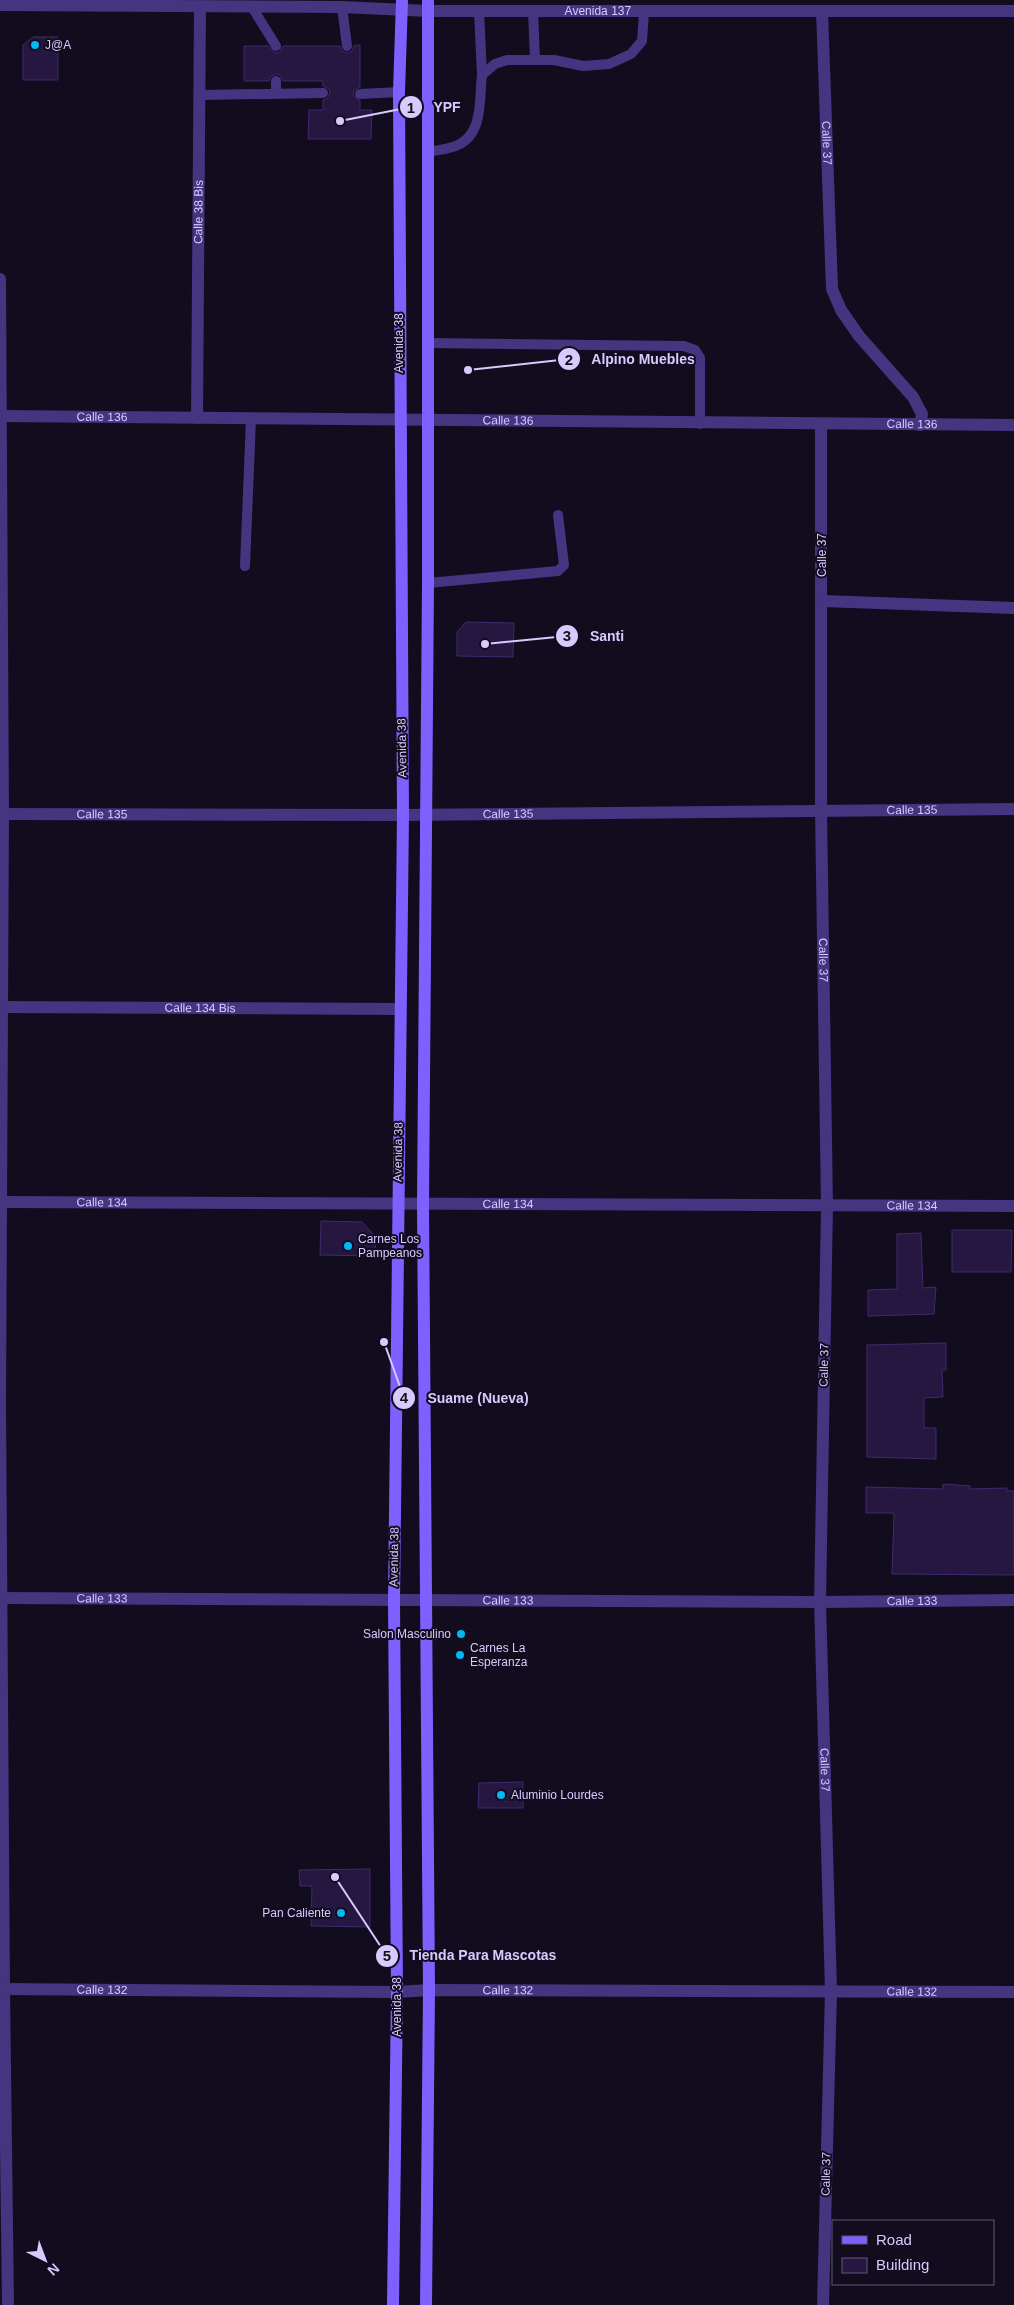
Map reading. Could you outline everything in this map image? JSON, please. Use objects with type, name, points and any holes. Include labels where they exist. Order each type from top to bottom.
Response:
[{"type":"main road","name":"Avenida 38","points":[[393,2305],[397,1992],[394,1600],[399,1009],[403,816],[399,92],[402,5]]},
{"type":"main road","name":"Avenida 38","points":[[426,2305],[429,1990],[422,1204],[428,583],[428,6]]},
{"type":"street","name":"Avenida 137","points":[[0,5],[252,7],[402,5],[478,11],[1014,12]]},
{"type":"street","name":"Calle 38 Bis","points":[[197,418],[201,95],[200,6]]},
{"type":"street","name":"Calle 37","points":[[822,11],[832,289],[841,310],[859,336],[913,397],[922,414],[920,425]]},
{"type":"street","points":[[0,279],[2,1989],[8,2305]]},
{"type":"street","name":"Calle 136","points":[[1,416],[428,422],[1014,425]]},
{"type":"street","name":"Calle 37","points":[[821,424],[821,810],[827,1206],[820,1602],[831,1991],[823,2305]]},
{"type":"street","points":[[822,601],[1014,608]]},
{"type":"street","name":"Calle 135","points":[[1,814],[403,816],[1014,809]]},
{"type":"street","name":"Calle 134 Bis","points":[[1,1007],[399,1009]]},
{"type":"street","name":"Calle 134","points":[[1,1202],[1014,1206]]},
{"type":"street","name":"Calle 133","points":[[1,1598],[820,1602],[1014,1600]]},
{"type":"street","name":"Calle 132","points":[[2,1989],[397,1992],[429,1990],[1014,1992]]},
{"type":"lane","points":[[252,7],[276,46]]},
{"type":"lane","points":[[342,7],[347,46]]},
{"type":"lane","points":[[428,152],[458,146],[470,137],[477,125],[482,75],[478,11]]},
{"type":"lane","points":[[533,11],[535,58]]},
{"type":"lane","points":[[482,75],[495,64],[507,60],[535,58],[583,66],[609,64],[631,54],[642,41],[644,12]]},
{"type":"lane","points":[[276,81],[276,94]]},
{"type":"lane","points":[[360,94],[399,92]]},
{"type":"lane","points":[[201,95],[323,93]]},
{"type":"lane","points":[[428,343],[684,346],[695,350],[700,358],[700,424]]},
{"type":"lane","points":[[245,566],[251,419]]},
{"type":"lane","points":[[428,583],[558,571],[564,565],[558,515]]},
{"type":"building","points":[[33,37],[58,37],[58,80],[23,80],[23,45]]},
{"type":"building","points":[[360,45],[360,87],[354,90],[353,95],[360,101],[360,110],[372,110],[371,139],[308,139],[309,110],[323,110],[323,100],[327,99],[330,93],[329,89],[323,86],[323,81],[283,81],[280,75],[276,74],[270,77],[269,81],[244,81],[244,46],[268,46],[276,53],[280,52],[283,46],[340,46],[342,51],[347,53],[352,51],[354,46]]},
{"type":"building","points":[[466,622],[514,623],[513,657],[457,656],[457,632]]},
{"type":"building","name":"Carnes Los Pampeanos","points":[[321,1221],[362,1222],[376,1237],[375,1256],[320,1255]]},
{"type":"building","points":[[952,1230],[1012,1230],[1011,1272],[952,1272]]},
{"type":"building","points":[[921,1233],[923,1288],[936,1287],[934,1314],[868,1316],[868,1290],[897,1289],[897,1234]]},
{"type":"building","points":[[946,1343],[946,1370],[942,1370],[943,1397],[924,1398],[924,1428],[936,1428],[936,1459],[867,1457],[867,1345]]},
{"type":"building","points":[[943,1484],[970,1486],[970,1489],[1007,1488],[1007,1491],[1014,1491],[1014,1575],[892,1574],[894,1513],[866,1513],[866,1487],[943,1489]]},
{"type":"building","name":"Aluminio Lourdes","points":[[523,1782],[523,1808],[478,1808],[479,1783]]},
{"type":"building","points":[[370,1869],[370,1927],[311,1926],[312,1886],[300,1886],[299,1870]]},
{"type":"place","name":"J@A","points":[[35,45]]},
{"type":"place","name":"YPF","points":[[340,121]]},
{"type":"place","name":"Alpino Muebles","points":[[468,370]]},
{"type":"place","name":"Santi","points":[[485,644]]},
{"type":"place","name":"Carnes Los Pampeanos","points":[[348,1246]]},
{"type":"place","name":"Suame (Nueva)","points":[[384,1342]]},
{"type":"place","name":"Salon Masculino","points":[[461,1634]]},
{"type":"place","name":"Carnes La Esperanza","points":[[460,1655]]},
{"type":"place","name":"Aluminio Lourdes","points":[[501,1795]]},
{"type":"place","name":"Tienda Para Mascotas","points":[[335,1877]]},
{"type":"place","name":"Pan Caliente","points":[[341,1913]]}]
